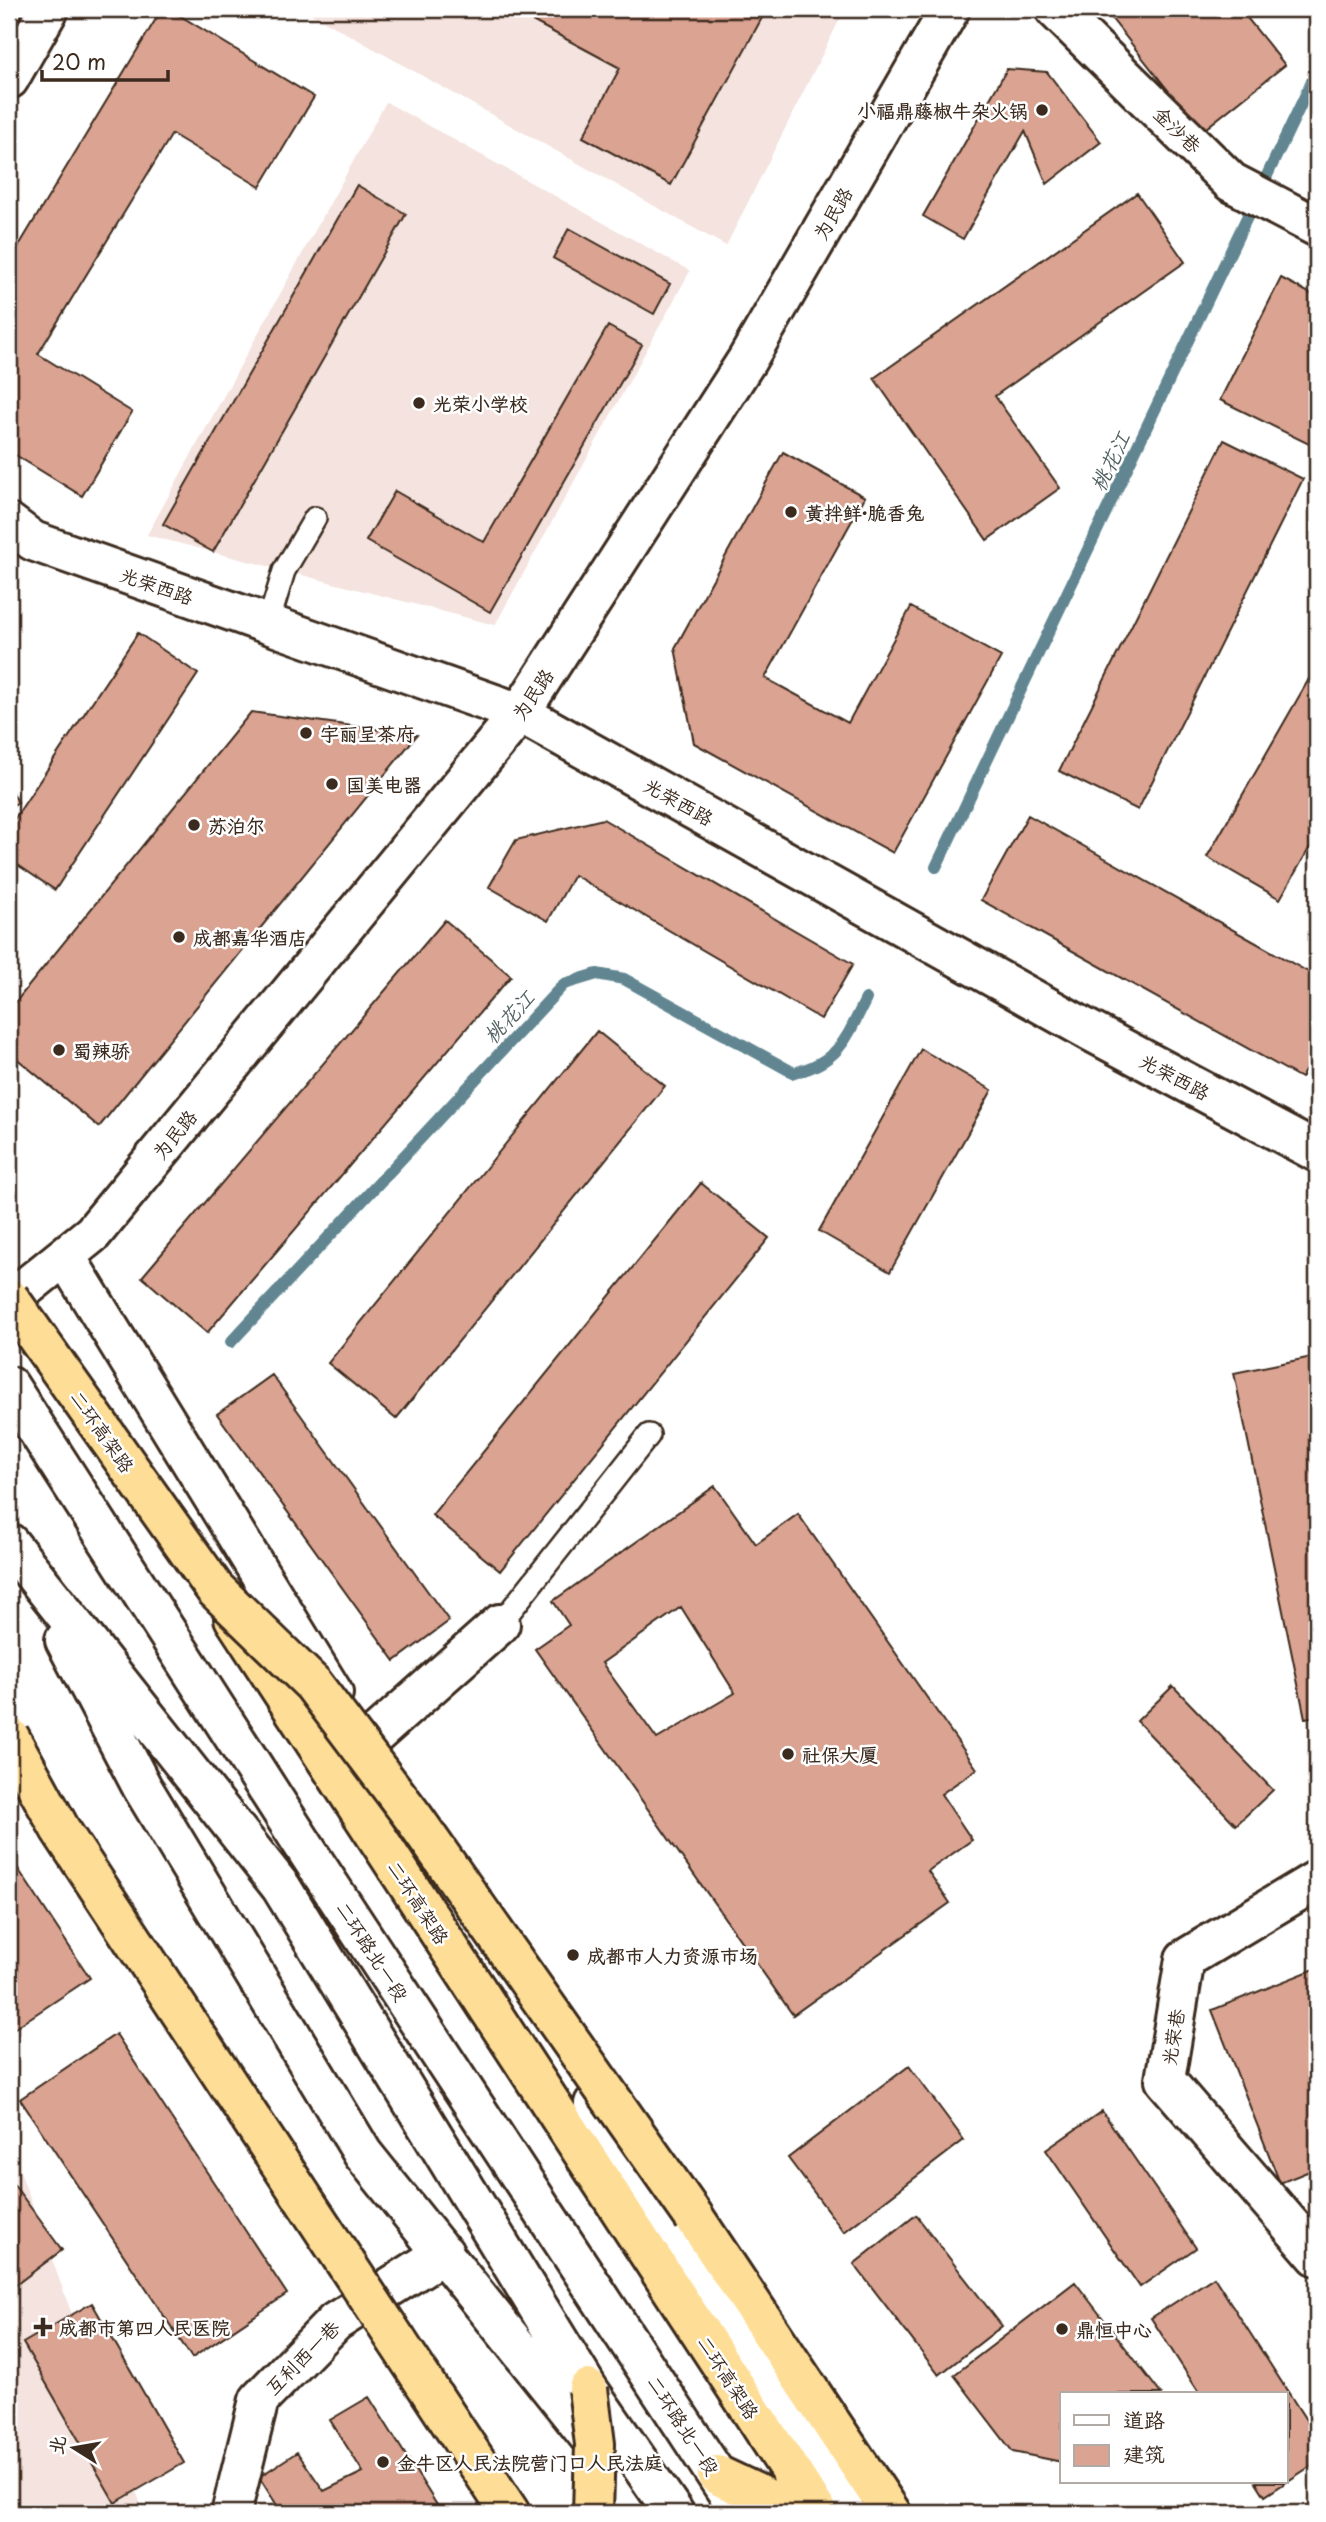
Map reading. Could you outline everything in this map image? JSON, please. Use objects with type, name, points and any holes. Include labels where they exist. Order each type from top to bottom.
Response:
[{"type":"highway","name":"二环高架路","points":[[9,1299],[215,1589],[818,2513]]},
{"type":"highway","points":[[215,1589],[313,1684],[414,1818],[694,2217],[891,2513]]},
{"type":"highway","points":[[9,1736],[60,1829],[510,2513]]},
{"type":"highway","points":[[589,2389],[595,2444],[593,2513]]},
{"type":"highway","points":[[717,2475],[798,2513]]},
{"type":"street","points":[[9,79],[49,9]]},
{"type":"street","name":"为民路","points":[[9,1299],[93,1233],[520,713],[747,360],[950,9]]},
{"type":"street","name":"金沙巷","points":[[1055,9],[1231,182],[1317,227]]},
{"type":"street","name":"光荣西路","points":[[9,523],[33,541],[520,713],[1090,1031],[1317,1152]]},
{"type":"street","points":[[65,1256],[365,1744],[854,2513]]},
{"type":"street","name":"二环路北一段","points":[[9,1386],[311,1857],[741,2513]]},
{"type":"street","points":[[14,1557],[281,1887],[589,2389],[674,2513]]},
{"type":"street","points":[[14,1557],[142,1787],[363,2154],[650,2513]]},
{"type":"street","points":[[365,1744],[500,1624]]},
{"type":"street","name":"光荣巷","points":[[1317,1880],[1185,1959],[1165,2080],[1317,2256]]},
{"type":"street","name":"互利西一巷","points":[[231,2513],[259,2400],[335,2322],[444,2253]]},
{"type":"lane","points":[[268,624],[284,570],[315,518]]},
{"type":"lane","points":[[500,1624],[649,1435]]},
{"type":"shaded area","points":[[303,9],[845,9],[726,246]]},
{"type":"shaded area","name":"光荣小学校","points":[[386,102],[690,271],[495,625],[147,535]]},
{"type":"shaded area","name":"成都市第四人民医院","points":[[9,2141],[144,2513],[9,2513]]},
{"type":"building","points":[[162,9],[169,9],[314,97],[260,187],[172,134],[38,354],[132,412],[82,496],[9,451],[9,262]]},
{"type":"building","points":[[510,9],[749,9],[763,16],[671,185],[583,137],[620,68]]},
{"type":"building","points":[[1104,9],[1240,9],[1285,65],[1201,132]]},
{"type":"building","points":[[1007,69],[1047,72],[1101,142],[1047,184],[1025,131],[963,239],[923,216]]},
{"type":"building","points":[[357,185],[406,214],[213,552],[163,524]]},
{"type":"building","points":[[1137,193],[1185,262],[995,396],[1060,488],[987,540],[874,378]]},
{"type":"building","points":[[569,228],[670,284],[654,314],[553,258]]},
{"type":"building","points":[[1281,278],[1317,297],[1317,448],[1220,400]]},
{"type":"building","points":[[608,326],[642,345],[490,612],[366,541],[395,491],[484,542]]},
{"type":"building","points":[[1224,440],[1303,479],[1138,810],[1059,771]]},
{"type":"building","points":[[783,452],[865,497],[765,678],[848,723],[911,607],[1001,657],[893,853],[694,743],[675,648]]},
{"type":"building","points":[[138,633],[198,674],[55,890],[9,859],[9,827]]},
{"type":"building","points":[[1317,665],[1317,835],[1280,899],[1207,857]]},
{"type":"building","points":[[251,712],[417,735],[99,1127],[9,1052],[9,1010]]},
{"type":"building","points":[[9,786],[18,802],[9,809]]},
{"type":"building","points":[[1028,815],[1317,977],[1317,1049],[1301,1078],[981,900]]},
{"type":"building","points":[[603,819],[853,964],[821,1019],[574,875],[548,921],[489,887],[516,840]]},
{"type":"building","points":[[445,920],[511,976],[207,1333],[142,1277]]},
{"type":"building","points":[[597,1031],[665,1086],[396,1419],[328,1363]]},
{"type":"building","points":[[921,1049],[992,1090],[890,1272],[819,1231]]},
{"type":"building","points":[[701,1183],[769,1238],[500,1571],[432,1515]]},
{"type":"building","points":[[1317,1356],[1317,1716],[1305,1718],[1234,1373]]},
{"type":"building","points":[[272,1375],[449,1621],[395,1661],[217,1414]]},
{"type":"building","name":"社保大厦","points":[[715,1486],[756,1544],[798,1514],[977,1769],[941,1794],[972,1840],[928,1871],[950,1903],[793,2015],[535,1649],[569,1625],[553,1601]],"holes":[[[681,1607],[735,1693],[657,1739],[602,1663]]]},
{"type":"building","points":[[1173,1686],[1273,1790],[1236,1825],[1137,1721]]},
{"type":"building","points":[[9,1855],[90,1978],[9,2032]]},
{"type":"building","points":[[1317,1968],[1317,2168],[1280,2183],[1212,2010]]},
{"type":"building","points":[[116,2034],[287,2294],[192,2358],[20,2099]]},
{"type":"building","points":[[909,2066],[964,2140],[844,2232],[788,2158]]},
{"type":"building","points":[[1102,2111],[1196,2248],[1140,2287],[1046,2150]]},
{"type":"building","points":[[14,2185],[62,2250],[9,2290],[9,2189]]},
{"type":"building","points":[[916,2215],[1002,2326],[939,2375],[854,2264]]},
{"type":"building","points":[[1214,2277],[1317,2437],[1317,2462],[1288,2481],[1288,2392],[1199,2392],[1151,2318]]},
{"type":"building","name":"鼎恒中心","points":[[1075,2282],[1159,2392],[1060,2392],[1060,2462],[1013,2452],[954,2375]]},
{"type":"building","points":[[92,2303],[184,2463],[115,2503],[23,2343]]},
{"type":"building","name":"金牛区人民法院营门口人民法庭","points":[[369,2397],[442,2513],[277,2513],[278,2507],[259,2477],[297,2452],[324,2491],[363,2472],[330,2420]]},
{"type":"building","points":[[1257,2484],[1283,2484],[1265,2496]]},
{"type":"waterway","name":"桃花江","points":[[936,867],[1317,71]]},
{"type":"waterway","name":"桃花江","points":[[231,1342],[564,984],[597,974],[624,979],[794,1073],[832,1055],[847,1037],[866,999]]},
{"type":"place","name":"小福鼎藤椒牛杂火锅","points":[[1042,110]]},
{"type":"place","name":"光荣小学校","points":[[419,403]]},
{"type":"place","name":"黄拌鲜·脆香兔","points":[[791,512]]},
{"type":"place","name":"宇丽呈茶府","points":[[306,733]]},
{"type":"place","name":"国美电器","points":[[332,784]]},
{"type":"place","name":"苏泊尔","points":[[194,825]]},
{"type":"place","name":"成都嘉华酒店","points":[[179,937]]},
{"type":"place","name":"蜀辣骄","points":[[59,1050]]},
{"type":"place","name":"社保大厦","points":[[788,1754]]},
{"type":"place","name":"成都市人力资源市场","points":[[573,1955]]},
{"type":"place","name":"成都市第四人民医院","points":[[43,2327]]},
{"type":"place","name":"鼎恒中心","points":[[1062,2329]]},
{"type":"place","name":"金牛区人民法院营门口人民法庭","points":[[383,2462]]}]
